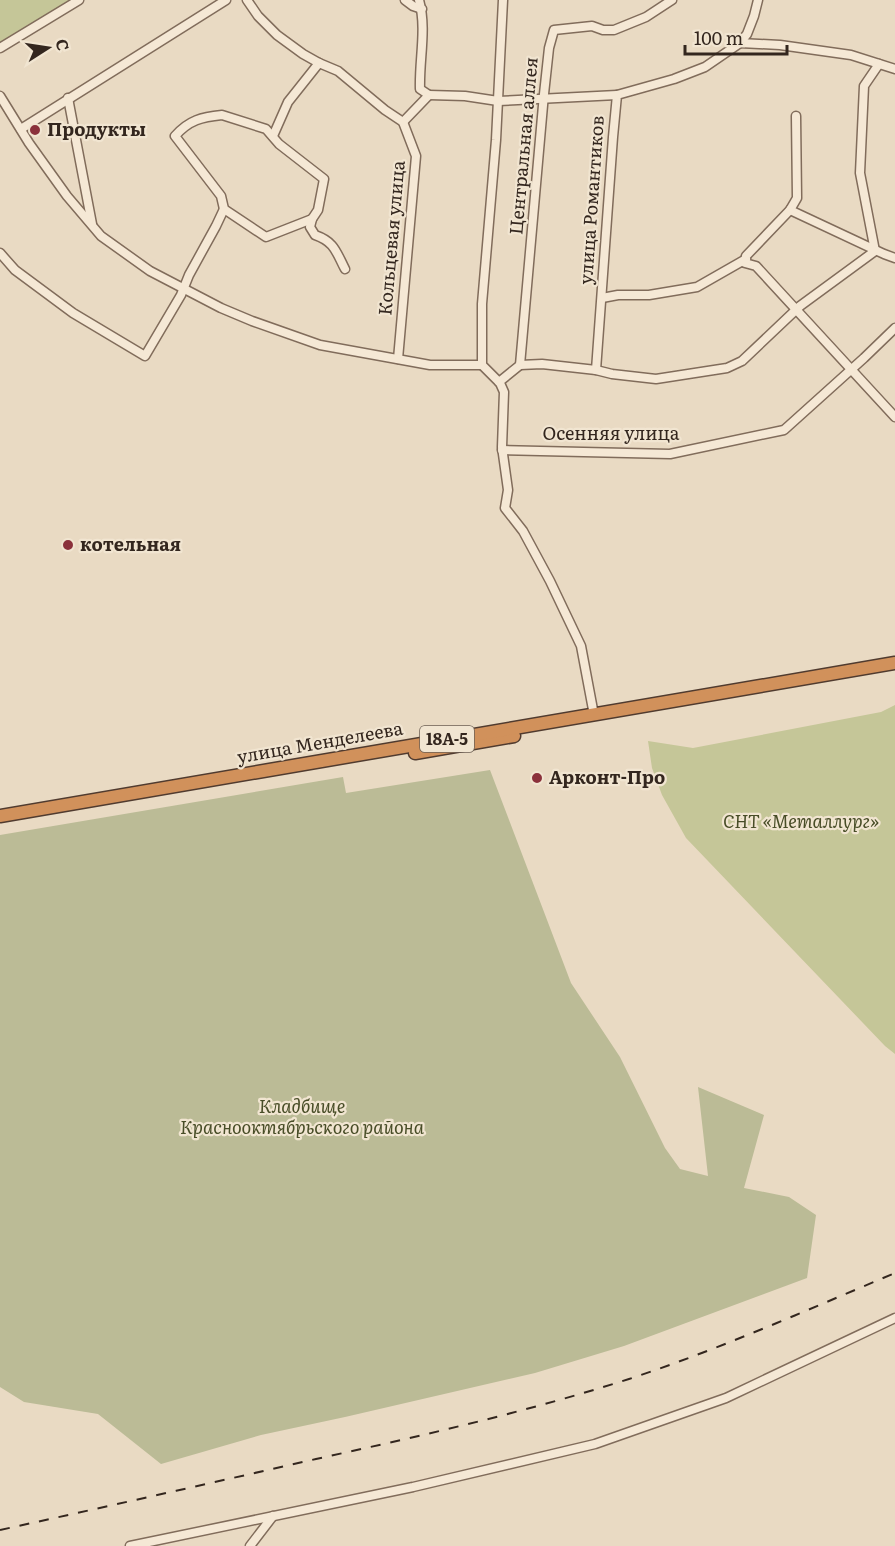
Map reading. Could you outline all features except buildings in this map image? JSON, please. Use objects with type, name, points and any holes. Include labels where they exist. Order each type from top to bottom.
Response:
[{"type":"highway","name":"улица Менделеева","points":[[0,816],[895,663]]},
{"type":"highway","name":"улица Менделеева","points":[[0,823],[895,671]]},
{"type":"street","points":[[0,48],[79,0]]},
{"type":"street","points":[[21,129],[226,0]]},
{"type":"street","points":[[247,0],[258,16],[277,35],[303,54],[338,70],[385,110],[403,122],[429,95]]},
{"type":"street","points":[[405,0],[413,6],[421,4],[423,45],[420,89],[429,95],[465,96],[498,102],[617,94]]},
{"type":"street","name":"Центральная аллея","points":[[482,365],[482,304],[498,102],[503,0]]},
{"type":"street","name":"Центральная аллея","points":[[520,365],[549,48],[554,30],[592,26],[603,30],[614,30],[646,17],[672,0]]},
{"type":"street","points":[[740,44],[747,34],[758,0]]},
{"type":"street","points":[[740,44],[780,45],[840,54],[895,69]]},
{"type":"street","name":"улица Романтиков","points":[[596,370],[617,94],[674,79],[705,67],[740,44]]},
{"type":"street","points":[[273,136],[288,102],[319,63]]},
{"type":"street","points":[[875,250],[861,173],[864,86],[879,64]]},
{"type":"street","points":[[0,96],[67,196],[101,236],[150,271],[221,308],[320,345],[430,365],[482,365],[499,382],[504,392],[502,450],[508,490],[505,508],[523,531],[581,646],[594,715]]},
{"type":"street","points":[[68,98],[92,225]]},
{"type":"street","points":[[0,252],[15,270],[73,313],[145,356],[181,295],[224,210],[221,196],[175,136],[199,117],[222,115],[266,129],[279,144],[324,179],[318,210],[310,227],[315,235],[332,243],[345,269]]},
{"type":"street","points":[[796,116],[796,198],[790,210],[747,256],[745,263],[756,266],[895,417]]},
{"type":"street","name":"Кольцевая улица","points":[[398,359],[416,156],[403,122]]},
{"type":"street","points":[[224,210],[266,237],[312,219]]},
{"type":"street","points":[[790,210],[895,258]]},
{"type":"street","points":[[499,382],[520,365],[542,364],[656,379],[727,368],[742,361],[796,310],[875,250]]},
{"type":"street","name":"улица Романтиков","points":[[602,298],[618,295],[649,295],[697,286],[746,259]]},
{"type":"street","name":"Осенняя улица","points":[[502,450],[670,454],[784,430],[895,328]]},
{"type":"street","points":[[130,1546],[404,1489],[595,1444],[726,1398],[895,1318]]},
{"type":"street","points":[[250,1546],[273,1515]]},
{"type":"green space","points":[[0,0],[70,0],[0,44]]},
{"type":"green space","name":"СНТ «Металлург»","points":[[895,705],[895,1054],[686,838],[662,795],[652,768],[648,741],[693,748],[881,712]]},
{"type":"green space","name":"Кладбище Краснооктябрьского района","points":[[490,770],[571,983],[620,1057],[665,1148],[680,1169],[708,1176],[698,1087],[764,1115],[744,1188],[789,1197],[816,1215],[807,1278],[624,1346],[535,1373],[261,1435],[161,1464],[98,1414],[24,1402],[0,1387],[0,835],[343,777],[346,793]]},
{"type":"railway","points":[[0,1530],[473,1423],[551,1402],[629,1379],[697,1355],[895,1273]]},
{"type":"place","name":"Продукты","points":[[35,130]]},
{"type":"place","name":"котельная","points":[[68,545]]},
{"type":"place","name":"Арконт-Про","points":[[537,778]]}]
